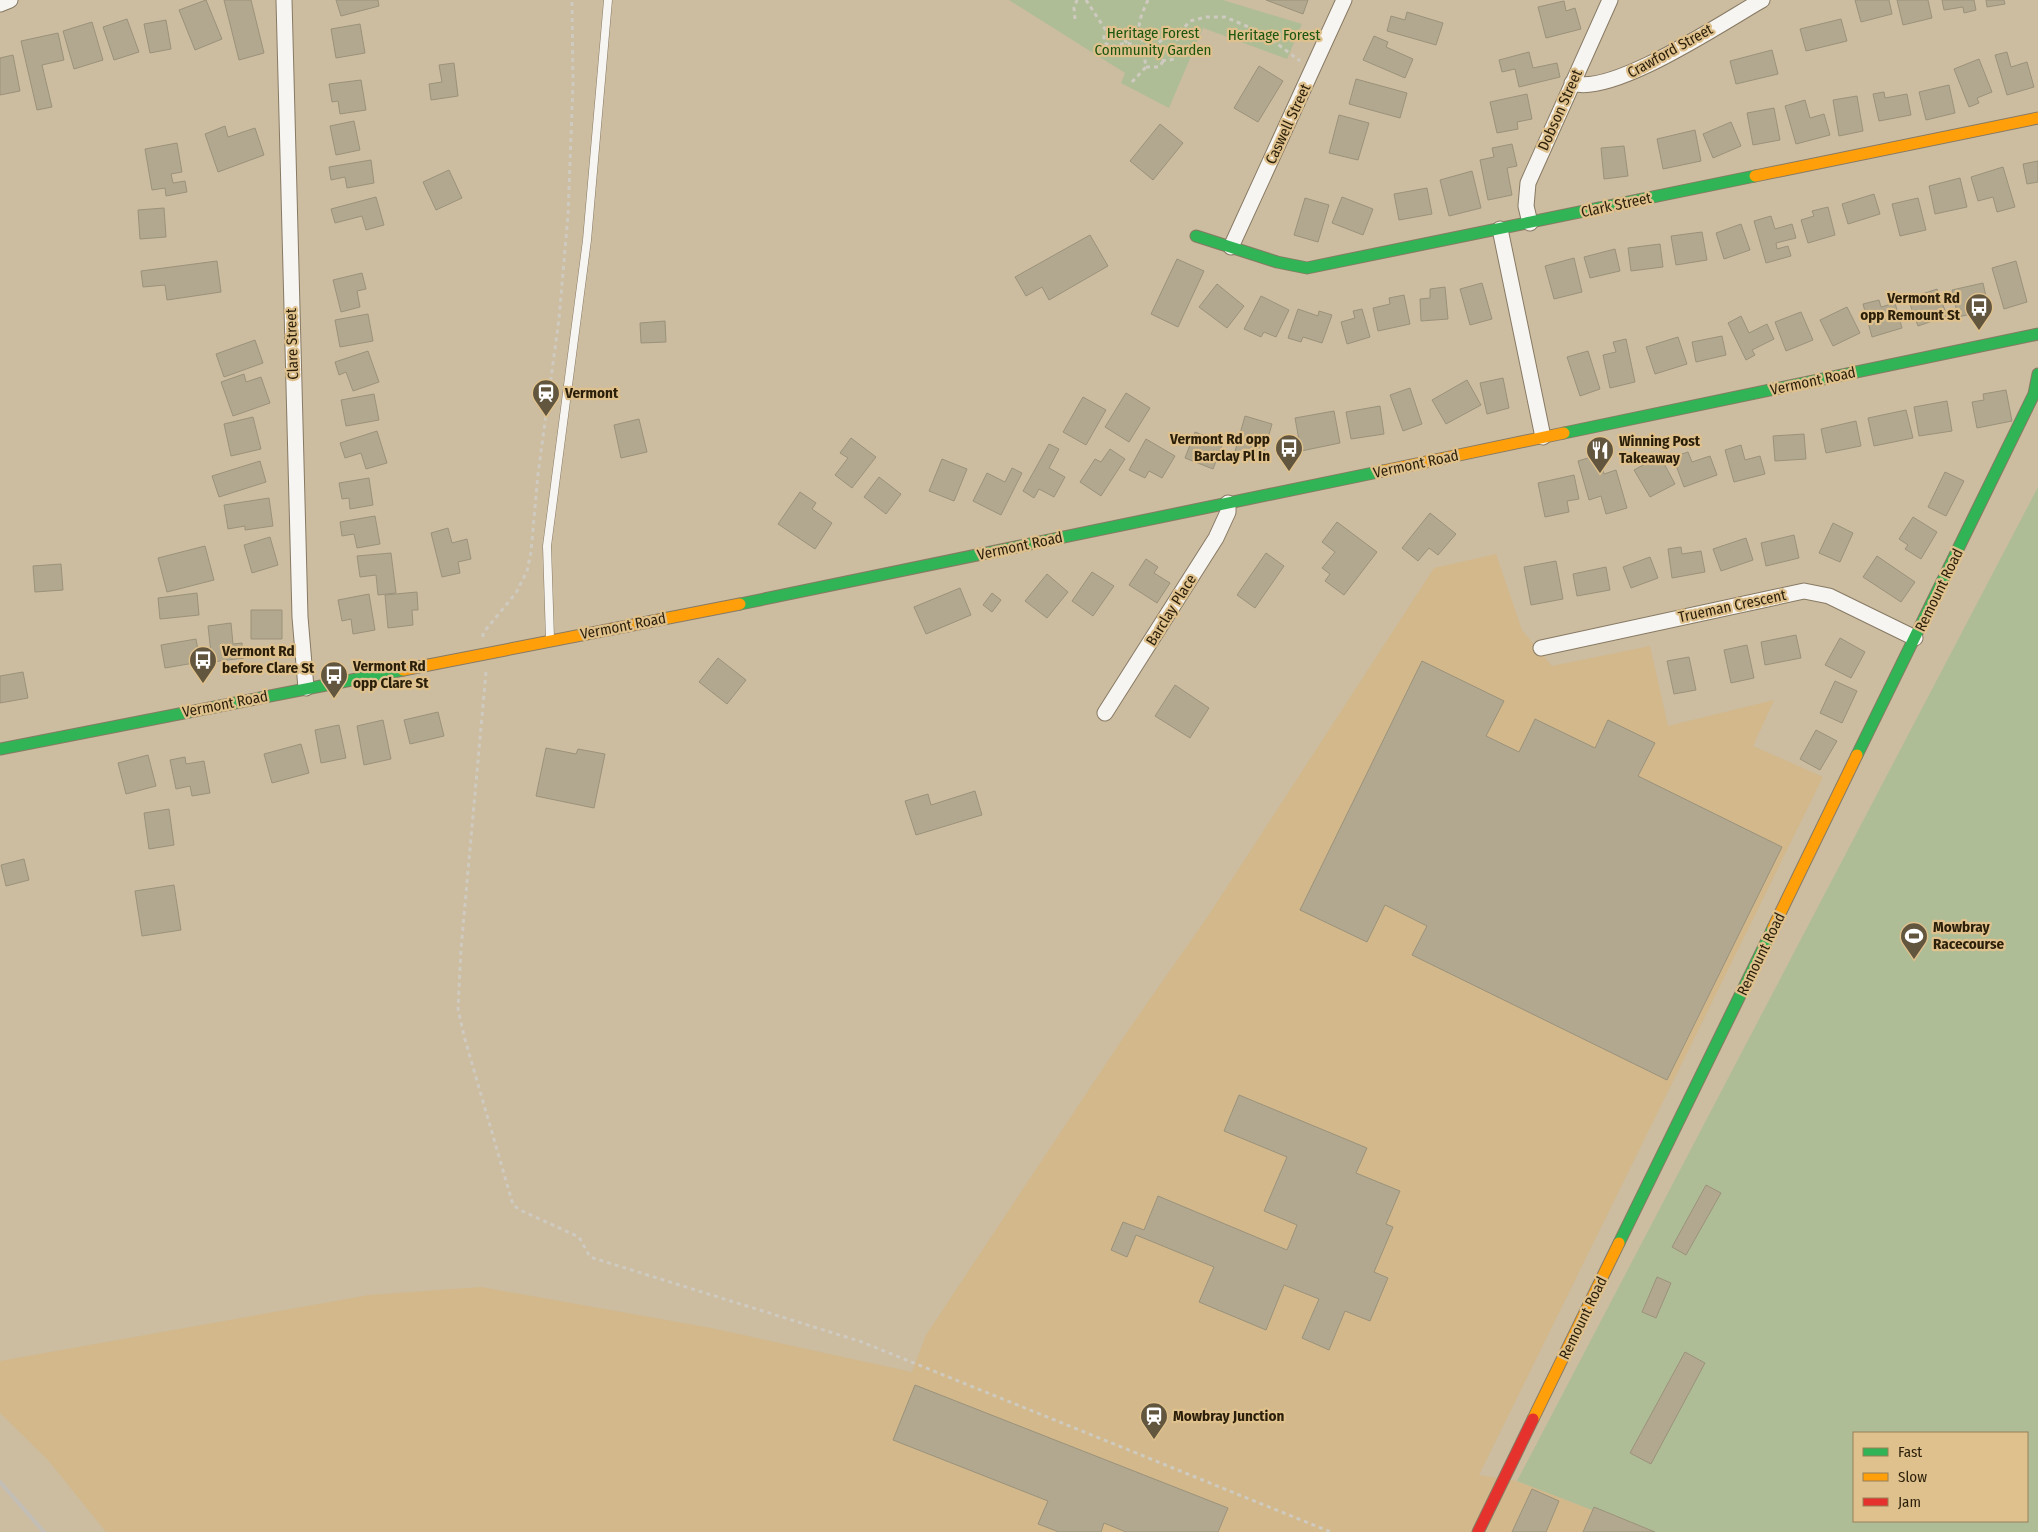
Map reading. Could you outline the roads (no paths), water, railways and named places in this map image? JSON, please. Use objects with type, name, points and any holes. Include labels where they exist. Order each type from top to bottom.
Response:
[{"type":"street","points":[[0,4],[10,0]]},
{"type":"street","name":"Clare Street","points":[[284,0],[300,617],[306,688]]},
{"type":"street","name":"Caswell Street","points":[[1231,247],[1344,0]]},
{"type":"street","name":"Dobson Street","points":[[1530,223],[1526,206],[1528,183],[1610,0]]},
{"type":"street","name":"Crawford Street","points":[[1572,83],[1582,86],[1600,84],[1635,72],[1762,0]]},
{"type":"street","name":"Clark Street","points":[[1196,236],[1277,262],[1307,268],[2038,118]]},
{"type":"street","points":[[1500,229],[1543,437]]},
{"type":"street","name":"Vermont Road","points":[[0,749],[801,592],[2038,334]]},
{"type":"street","name":"Remount Road","points":[[1478,1532],[2034,394],[2038,374]]},
{"type":"street","name":"Barclay Place","points":[[1105,713],[1216,538],[1228,512],[1228,503]]},
{"type":"street","name":"Trueman Crescent","points":[[1541,648],[1804,591],[1829,596],[1915,638]]},
{"type":"lane","points":[[550,640],[547,546],[587,240],[608,0]]},
{"type":"railway","points":[[0,1482],[44,1532]]},
{"type":"place","name":"Vermont Rd opp Remount St","points":[[1979,331]]},
{"type":"place","name":"Vermont","points":[[546,417]]},
{"type":"place","name":"Vermont Rd opp Barclay Pl In","points":[[1289,472]]},
{"type":"place","name":"Winning Post Takeaway","points":[[1600,474]]},
{"type":"place","name":"Vermont Rd before Clare St","points":[[203,684]]},
{"type":"place","name":"Vermont Rd opp Clare St","points":[[334,699]]},
{"type":"place","name":"Mowbray Racecourse","points":[[1914,960]]},
{"type":"place","name":"Mowbray Junction","points":[[1154,1440]]},
{"type":"park label","name":"Heritage Forest","points":[[1274,35]]},
{"type":"park label","name":"Heritage Forest Community Garden","points":[[1153,42]]}]
